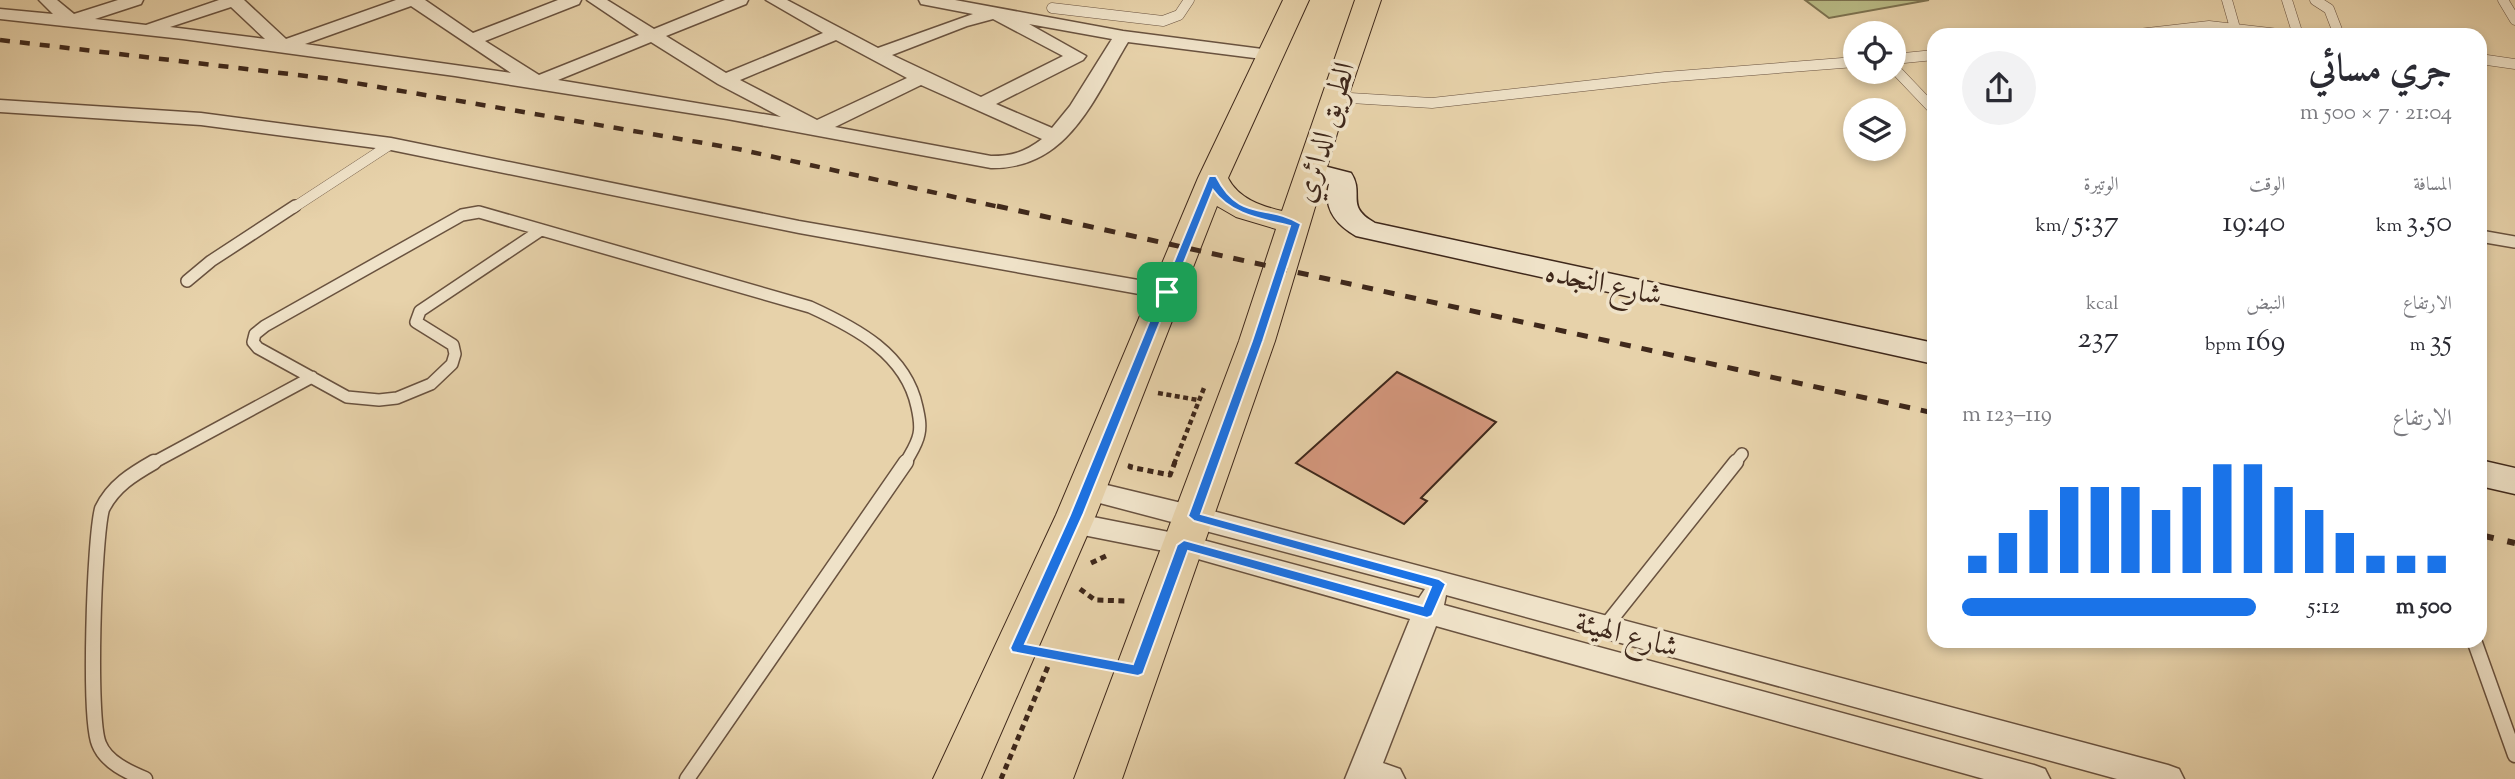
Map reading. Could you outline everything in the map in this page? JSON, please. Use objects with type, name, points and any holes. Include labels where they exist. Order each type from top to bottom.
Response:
[{"type":"main road","points":[[957,779],[1080,507],[1213,178],[1296,0]]},
{"type":"main road","name":"الطريق الدائري","points":[[1098,779],[1117,663],[1189,531],[1257,341],[1334,97],[1368,0]]},
{"type":"main road","points":[[1213,178],[1218,191],[1230,203],[1248,212],[1296,224]]},
{"type":"street","points":[[47,0],[71,21]]},
{"type":"street","points":[[71,21],[135,0]]},
{"type":"street","points":[[145,30],[234,0],[283,46]]},
{"type":"street","points":[[283,46],[413,0],[538,82]]},
{"type":"street","points":[[471,40],[573,0]]},
{"type":"street","points":[[596,0],[725,80],[817,128]]},
{"type":"street","points":[[538,82],[740,0]]},
{"type":"street","points":[[774,0],[921,78],[1057,138]]},
{"type":"street","points":[[927,0],[1123,36],[1270,55]]},
{"type":"street","points":[[879,54],[961,22],[995,13],[1077,56],[1107,60]]},
{"type":"street","points":[[0,14],[283,46],[538,82],[817,128],[983,160],[1016,161],[1039,153],[1057,138],[1123,36]]},
{"type":"street","points":[[725,80],[838,33]]},
{"type":"street","points":[[980,105],[1077,56]]},
{"type":"street","points":[[817,128],[921,78]]},
{"type":"street","points":[[0,106],[201,119],[391,144],[799,227],[1167,292]]},
{"type":"street","name":"شارع النجده","points":[[1312,171],[1341,179],[1343,183],[1340,204],[1343,210],[1353,223],[1367,230],[1927,352]]},
{"type":"street","points":[[2487,475],[2515,481]]},
{"type":"street","name":"شارع الهيئة","points":[[1080,507],[1439,584],[2168,779]]},
{"type":"street","name":"شارع الهيئة","points":[[1189,531],[1427,612],[2034,779]]},
{"type":"street","points":[[1371,776],[1439,584]]},
{"type":"lane","points":[[1052,8],[1163,21],[1179,15],[1189,0]]},
{"type":"lane","points":[[2183,28],[2235,28],[2227,0]]},
{"type":"lane","points":[[2287,0],[2296,28]]},
{"type":"lane","points":[[2315,0],[2329,9],[2336,28]]},
{"type":"lane","points":[[2503,0],[2515,20]]},
{"type":"lane","points":[[1906,58],[1927,56]]},
{"type":"lane","points":[[2487,60],[2512,63],[2515,74]]},
{"type":"lane","points":[[1334,97],[1424,103],[1665,77],[1843,63]]},
{"type":"lane","points":[[1906,81],[1927,103]]},
{"type":"lane","points":[[187,281],[211,261],[391,144]]},
{"type":"lane","points":[[541,230],[420,311],[416,322],[453,345],[455,354],[452,364],[444,374],[415,393],[379,400],[347,397],[258,348],[253,342],[255,334],[264,326],[462,215],[479,212],[541,230],[822,313],[855,329],[900,365],[917,396],[920,432],[902,470],[687,779]]},
{"type":"lane","points":[[2487,237],[2515,242]]},
{"type":"lane","points":[[145,779],[116,766],[97,742],[94,690],[100,517],[103,502],[118,484],[141,469],[312,377]]},
{"type":"lane","points":[[1604,628],[1742,454]]},
{"type":"lane","points":[[2477,648],[2515,755]]},
{"type":"path","points":[[1134,454],[1130,467],[1170,475],[1198,400],[1209,379]]},
{"type":"path","points":[[1151,405],[1160,380]]},
{"type":"path","points":[[1156,393],[1198,400]]},
{"type":"path","points":[[1084,574],[1090,564],[1100,557],[1114,554]]},
{"type":"path","points":[[1076,596],[1082,581]]},
{"type":"path","points":[[1080,589],[1085,596],[1097,601],[1129,601]]},
{"type":"path","points":[[1128,609],[1132,594]]},
{"type":"path","points":[[1000,779],[1055,646]]},
{"type":"path","points":[[1016,648],[1052,656],[1117,663]]},
{"type":"green space","points":[[1805,0],[1929,0],[1829,18]]},
{"type":"building","points":[[1397,372],[1496,422],[1421,498],[1427,501],[1404,524],[1296,463]]},
{"type":"railway","points":[[0,40],[332,79],[738,149],[1004,208]]},
{"type":"railway","points":[[997,206],[1927,411]]},
{"type":"railway","points":[[2487,537],[2515,543]]},
{"type":"route","points":[[1213,178],[1218,191],[1230,203],[1248,212],[1296,224],[1194,516],[1439,584],[1427,612],[1184,545],[1138,670],[1016,648],[1076,515],[1167,292],[1213,178]]}]
